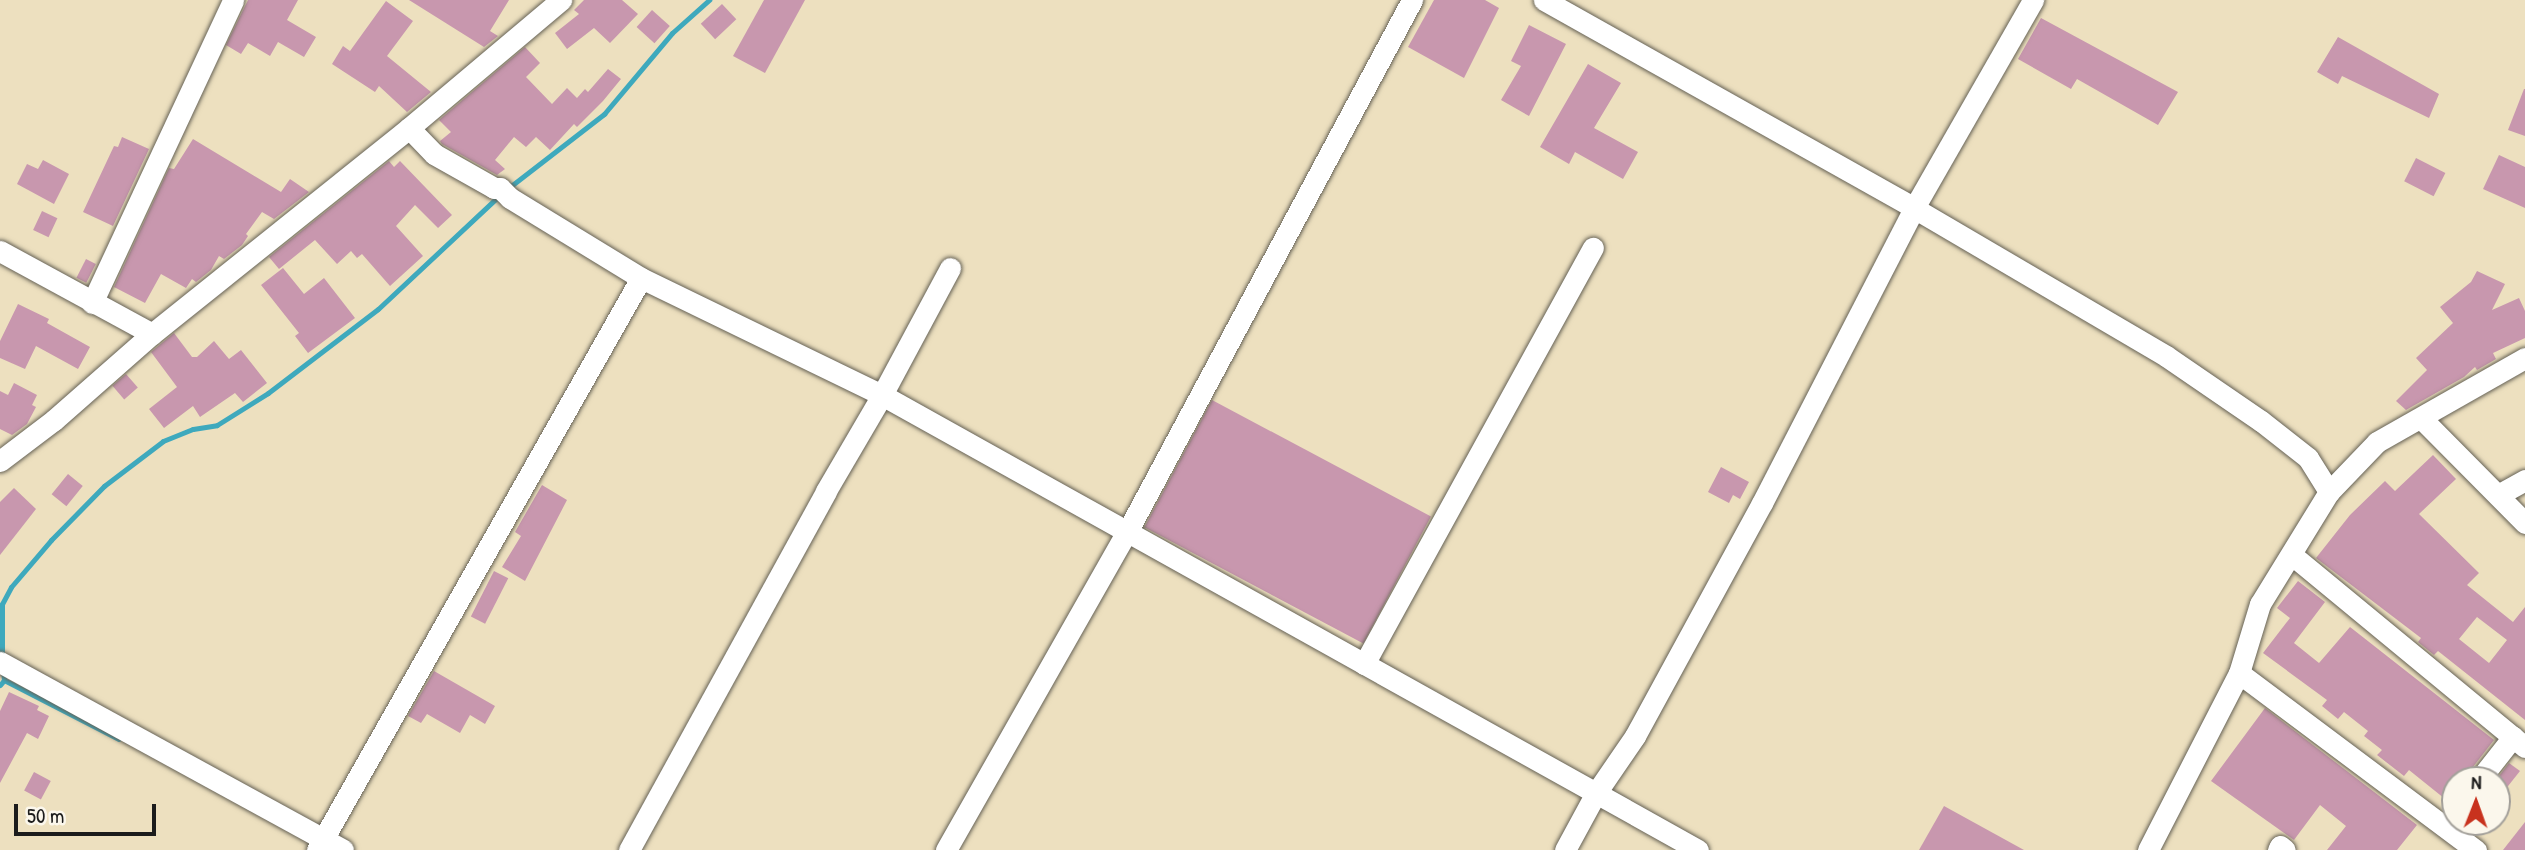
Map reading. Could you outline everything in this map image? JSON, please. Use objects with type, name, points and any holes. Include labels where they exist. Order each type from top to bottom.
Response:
[{"type":"street","points":[[92,303],[233,0]]},
{"type":"street","points":[[0,461],[54,420],[152,334],[409,128],[561,0]]},
{"type":"street","points":[[946,850],[1127,532],[1412,0]]},
{"type":"street","points":[[1544,0],[1914,208],[2166,356],[2261,421],[2308,458],[2329,492]]},
{"type":"street","points":[[1565,850],[1596,793],[1635,736],[1756,514],[1914,208],[2033,0]]},
{"type":"street","points":[[409,128],[433,154],[505,193],[641,278],[882,396],[1698,850]]},
{"type":"street","points":[[1364,664],[1593,248]]},
{"type":"street","points":[[0,251],[152,334]]},
{"type":"street","points":[[629,850],[826,491],[882,396],[950,268]]},
{"type":"street","points":[[321,843],[641,278]]},
{"type":"street","points":[[2148,850],[2239,673],[2260,604],[2329,492],[2377,442],[2525,358]]},
{"type":"street","points":[[2421,418],[2525,523]]},
{"type":"street","points":[[2498,495],[2525,480]]},
{"type":"street","points":[[2292,555],[2519,742],[2494,766]]},
{"type":"street","points":[[5,665],[321,843],[343,850]]},
{"type":"street","points":[[2239,673],[2441,812]]},
{"type":"street","points":[[2465,836],[2476,850]]},
{"type":"street","points":[[2278,850],[2280,846],[2285,850]]},
{"type":"building","points":[[248,0],[298,0],[287,20],[316,37],[304,57],[278,42],[270,56],[248,43],[241,54],[226,45]]},
{"type":"building","points":[[409,0],[509,0],[490,31],[498,36],[484,47]]},
{"type":"building","points":[[584,0],[622,0],[638,14],[610,43],[594,28],[567,49],[555,33],[579,14],[574,10]]},
{"type":"building","points":[[764,0],[805,0],[765,73],[733,56]]},
{"type":"building","points":[[1434,0],[1485,0],[1499,8],[1464,78],[1408,47]]},
{"type":"building","points":[[386,1],[413,21],[387,56],[431,92],[407,112],[379,86],[375,92],[332,64],[343,46],[350,51]]},
{"type":"building","points":[[722,4],[736,19],[715,39],[701,24]]},
{"type":"building","points":[[652,10],[670,26],[654,43],[637,27]]},
{"type":"building","points":[[2041,18],[2178,92],[2158,125],[2077,79],[2071,89],[2018,59]]},
{"type":"building","points":[[1529,25],[1566,44],[1529,116],[1501,100],[1521,66],[1511,61]]},
{"type":"building","points":[[2338,37],[2439,94],[2429,118],[2342,76],[2338,84],[2317,72]]},
{"type":"building","points":[[525,47],[540,63],[526,77],[552,104],[567,88],[577,98],[585,89],[588,92],[608,69],[621,79],[577,127],[574,124],[550,150],[536,137],[526,147],[514,137],[495,160],[505,169],[497,175],[442,144],[440,141],[451,132],[439,120]]},
{"type":"building","points":[[1588,64],[1621,83],[1594,128],[1638,152],[1623,179],[1575,152],[1569,164],[1540,147]]},
{"type":"building","points":[[2525,89],[2525,136],[2508,130]]},
{"type":"building","points":[[122,137],[149,149],[113,226],[83,212],[114,146],[118,147]]},
{"type":"building","points":[[193,139],[281,192],[290,179],[309,192],[274,219],[262,212],[246,234],[248,236],[242,245],[224,259],[219,256],[211,270],[196,282],[192,279],[186,288],[161,274],[145,303],[114,287],[169,168],[174,169]]},
{"type":"building","points":[[2499,155],[2525,167],[2525,208],[2483,189]]},
{"type":"building","points":[[2416,158],[2445,173],[2434,196],[2404,181]]},
{"type":"building","points":[[43,160],[69,174],[54,204],[17,184],[27,164],[38,169]]},
{"type":"building","points":[[389,161],[394,167],[400,161],[452,215],[438,228],[415,205],[396,226],[423,256],[390,286],[362,254],[357,258],[351,251],[337,264],[315,240],[279,269],[269,257]]},
{"type":"building","points":[[42,211],[57,218],[49,237],[33,230]]},
{"type":"building","points":[[86,259],[96,264],[86,283],[76,278]]},
{"type":"building","points":[[283,268],[304,294],[324,278],[355,318],[308,353],[295,336],[299,333],[261,285]]},
{"type":"building","points":[[2477,271],[2505,284],[2492,310],[2519,298],[2525,311],[2525,338],[2493,353],[2496,359],[2477,370],[2475,367],[2464,377],[2406,410],[2396,401],[2427,370],[2416,358],[2453,323],[2440,307],[2471,282]]},
{"type":"building","points":[[18,304],[49,319],[47,323],[90,347],[78,369],[36,346],[25,369],[0,358],[0,341]]},
{"type":"building","points":[[174,333],[192,357],[197,357],[214,341],[229,359],[241,350],[267,383],[243,402],[235,393],[200,417],[193,406],[164,428],[149,409],[177,387],[151,352]]},
{"type":"building","points":[[126,374],[138,388],[124,399],[112,386]]},
{"type":"building","points":[[14,383],[37,395],[32,405],[36,407],[27,424],[12,435],[0,429],[0,391],[8,395]]},
{"type":"building","points":[[1212,400],[1431,516],[1363,644],[1144,527]]},
{"type":"building","points":[[2433,455],[2456,479],[2419,514],[2479,573],[2467,585],[2513,622],[2525,607],[2525,720],[2438,651],[2434,655],[2418,642],[2421,638],[2316,558],[2350,515],[2385,481],[2395,491]],"holes":[[[2477,617],[2507,640],[2489,663],[2459,639]]]},
{"type":"building","points":[[1721,467],[1749,482],[1740,499],[1733,495],[1729,503],[1708,492]]},
{"type":"building","points":[[68,474],[83,486],[66,506],[52,494]]},
{"type":"building","points":[[542,485],[567,500],[525,581],[502,567],[521,536],[515,532]]},
{"type":"building","points":[[14,488],[36,509],[0,555],[0,502]]},
{"type":"building","points":[[494,571],[508,578],[485,624],[471,616]]},
{"type":"building","points":[[2298,581],[2325,602],[2294,643],[2319,663],[2350,627],[2494,740],[2474,766],[2441,766],[2441,796],[2409,770],[2404,776],[2377,755],[2382,750],[2364,736],[2368,731],[2344,712],[2338,719],[2322,706],[2327,700],[2263,653],[2290,618],[2277,608]]},
{"type":"building","points":[[434,671],[495,706],[485,724],[470,715],[460,733],[427,714],[421,723],[408,716]]},
{"type":"building","points":[[9,692],[39,706],[37,710],[49,716],[38,739],[27,733],[0,783],[0,711]]},
{"type":"building","points":[[2265,708],[2417,825],[2397,850],[2327,850],[2346,826],[2320,805],[2294,840],[2211,781]]},
{"type":"building","points":[[2509,763],[2520,771],[2511,782],[2511,766],[2507,766]]},
{"type":"building","points":[[34,772],[51,781],[41,799],[24,791]]},
{"type":"building","points":[[1944,806],[2024,850],[1919,850]]},
{"type":"building","points":[[2525,822],[2525,850],[2503,850]]},
{"type":"waterway","points":[[507,189],[604,114],[672,33],[709,0]]},
{"type":"waterway","points":[[2,659],[2,604],[11,587],[51,540],[104,486],[163,441],[193,429],[217,425],[268,393],[378,309],[500,195]]},
{"type":"waterway","points":[[0,685],[4,680],[3,669]]},
{"type":"waterway","points":[[4,680],[119,739]]}]
